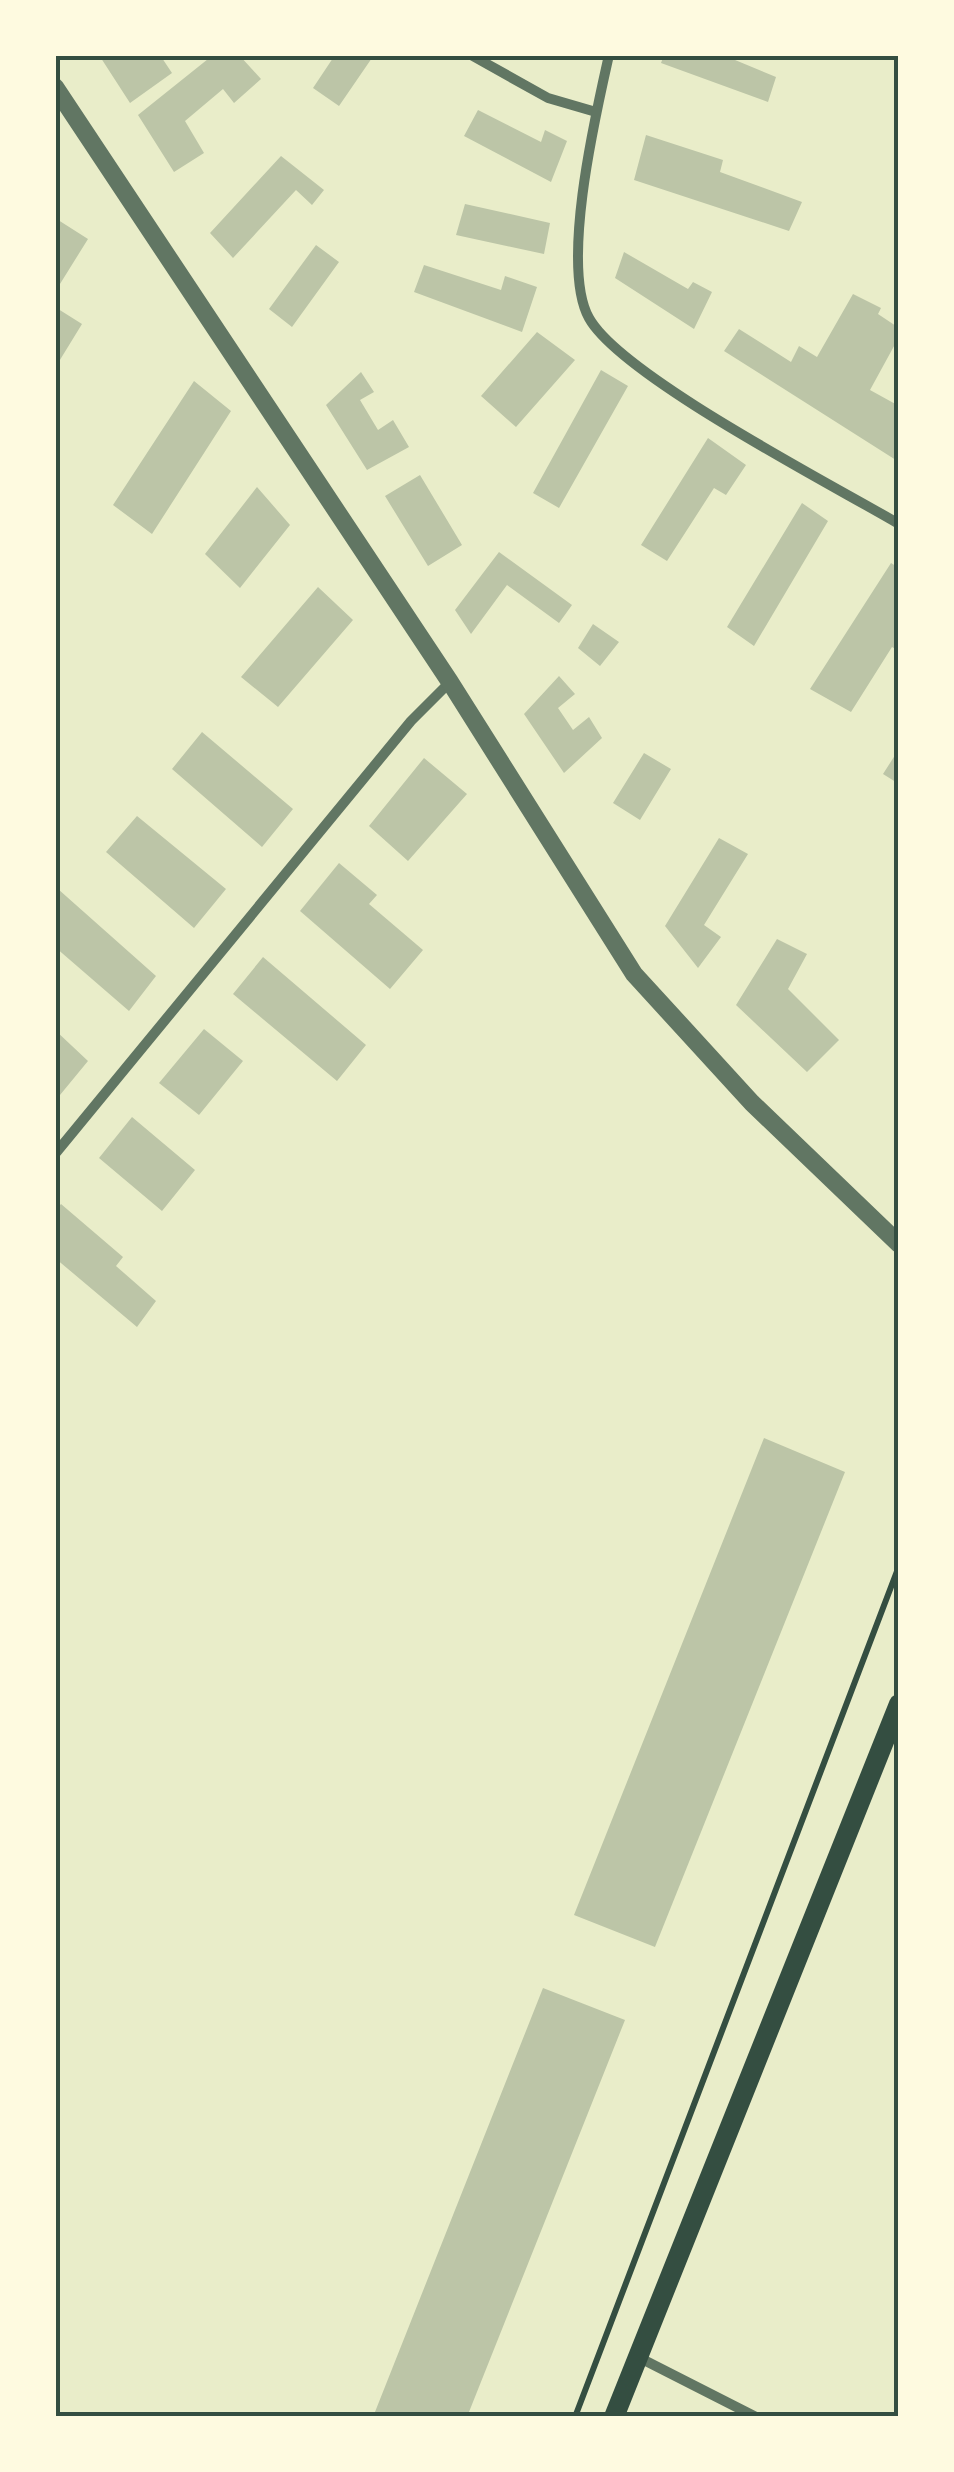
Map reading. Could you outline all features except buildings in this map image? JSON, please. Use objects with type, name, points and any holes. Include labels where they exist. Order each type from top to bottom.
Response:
[{"type":"main road","points":[[614,2417],[899,1704]]},
{"type":"street","points":[[471,55],[548,98],[596,112]]},
{"type":"street","points":[[609,55],[596,112],[576,262],[588,317],[626,358],[899,524]]},
{"type":"street","points":[[55,87],[450,682],[634,974],[752,1103],[899,1244]]},
{"type":"street","points":[[55,1154],[411,721],[450,682]]},
{"type":"street","points":[[638,2357],[756,2417]]},
{"type":"path","points":[[575,2417],[899,1566]]}]
